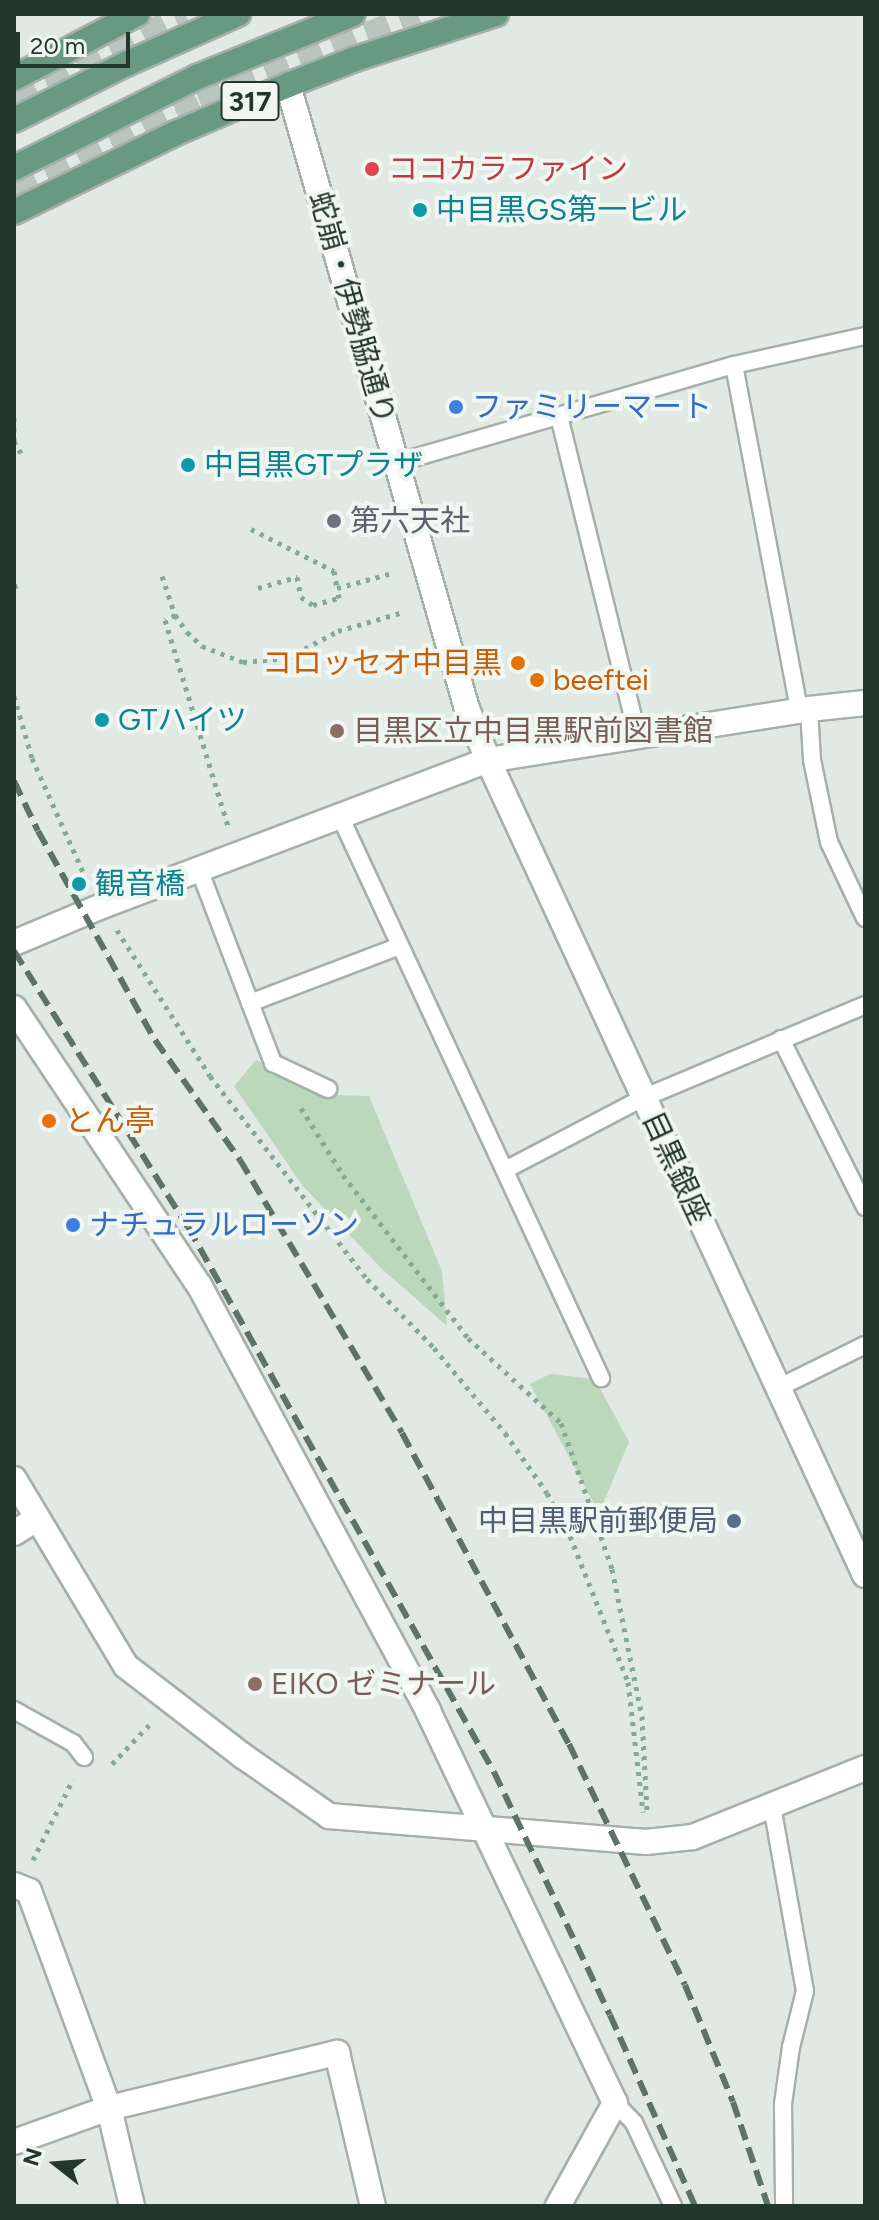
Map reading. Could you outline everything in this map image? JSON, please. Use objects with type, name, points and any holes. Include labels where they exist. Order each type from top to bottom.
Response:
[{"type":"main road","points":[[14,78],[137,14]]},
{"type":"main road","points":[[14,120],[126,64],[238,14]]},
{"type":"main road","name":"317","points":[[14,168],[197,77],[353,14]]},
{"type":"main road","name":"317","points":[[14,212],[176,133],[288,85],[355,59],[496,14]]},
{"type":"street","name":"蛇崩・伊勢脇通り","points":[[288,85],[467,709],[488,760]]},
{"type":"street","points":[[14,943],[102,906],[488,760],[865,703]]},
{"type":"street","name":"目黒銀座","points":[[488,760],[864,1571]]},
{"type":"street","points":[[14,1008],[199,1285],[420,1697],[615,2103],[558,2206]]},
{"type":"street","points":[[14,1479],[126,1666],[329,1816],[647,1842],[693,1837],[865,1768]]},
{"type":"street","points":[[14,1533],[36,1519]]},
{"type":"street","points":[[14,1885],[29,1891],[109,2108],[132,2206]]},
{"type":"street","points":[[14,2142],[109,2108],[337,2053],[373,2206]]},
{"type":"lane","points":[[396,463],[734,365],[865,336]]},
{"type":"lane","points":[[734,365],[829,842],[865,918]]},
{"type":"lane","points":[[559,416],[638,737]]},
{"type":"lane","points":[[340,816],[601,1378]]},
{"type":"lane","points":[[199,869],[273,1063],[328,1089]]},
{"type":"lane","points":[[250,1003],[400,946]]},
{"type":"lane","points":[[505,1170],[643,1098],[865,1005]]},
{"type":"lane","points":[[781,1039],[865,1207]]},
{"type":"lane","points":[[778,1388],[865,1345]]},
{"type":"lane","points":[[14,1710],[73,1743],[84,1757]]},
{"type":"lane","points":[[772,1806],[805,1991],[791,2047],[783,2104],[784,2206]]},
{"type":"lane","points":[[615,2103],[634,2123],[673,2206]]},
{"type":"path","points":[[14,417],[14,441],[22,455]]},
{"type":"path","points":[[251,529],[334,571],[339,598],[313,605],[301,597],[297,577],[258,588]]},
{"type":"path","points":[[337,588],[389,574]]},
{"type":"path","points":[[162,576],[175,615],[202,646],[243,662],[264,663],[287,658],[338,631],[400,613]]},
{"type":"path","points":[[175,615],[165,620],[228,827]]},
{"type":"path","points":[[14,696],[32,758],[86,879],[151,989],[210,1076],[367,1279],[434,1348],[505,1433],[547,1493],[570,1536],[628,1682],[637,1737],[647,1842]]},
{"type":"path","points":[[273,1063],[343,1175],[468,1338],[561,1423],[612,1569],[642,1716],[647,1842]]},
{"type":"green space","points":[[256,1060],[328,1095],[369,1096],[442,1271],[447,1326],[382,1269],[302,1185],[234,1086]]},
{"type":"green space","points":[[550,1374],[595,1379],[629,1442],[599,1513],[530,1384]]},
{"type":"tunnel","points":[[14,99],[185,14]]},
{"type":"tunnel","points":[[14,190],[199,100],[418,14]]},
{"type":"railway","points":[[14,781],[38,831],[155,1040],[240,1160],[402,1433],[569,1744],[685,1985],[733,2102],[768,2206]]},
{"type":"railway","points":[[14,951],[188,1227],[494,1772],[610,2015],[695,2206]]},
{"type":"place","name":"ココカラファイン","points":[[372,169]]},
{"type":"place","name":"中目黒GS第一ビル","points":[[420,210]]},
{"type":"place","name":"ファミリーマート","points":[[456,407]]},
{"type":"place","name":"中目黒GTプラザ","points":[[188,465]]},
{"type":"place","name":"第六天社","points":[[334,521]]},
{"type":"place","name":"コロッセオ中目黒","points":[[518,663]]},
{"type":"place","name":"beeftei","points":[[537,680]]},
{"type":"place","name":"GTハイツ","points":[[102,720]]},
{"type":"place","name":"目黒区立中目黒駅前図書館","points":[[337,731]]},
{"type":"place","name":"観音橋","points":[[79,884]]},
{"type":"place","name":"とん亭","points":[[49,1121]]},
{"type":"place","name":"ナチュラルローソン","points":[[73,1225]]},
{"type":"place","name":"中目黒駅前郵便局","points":[[734,1521]]},
{"type":"place","name":"EIKO ゼミナール","points":[[255,1684]]}]
